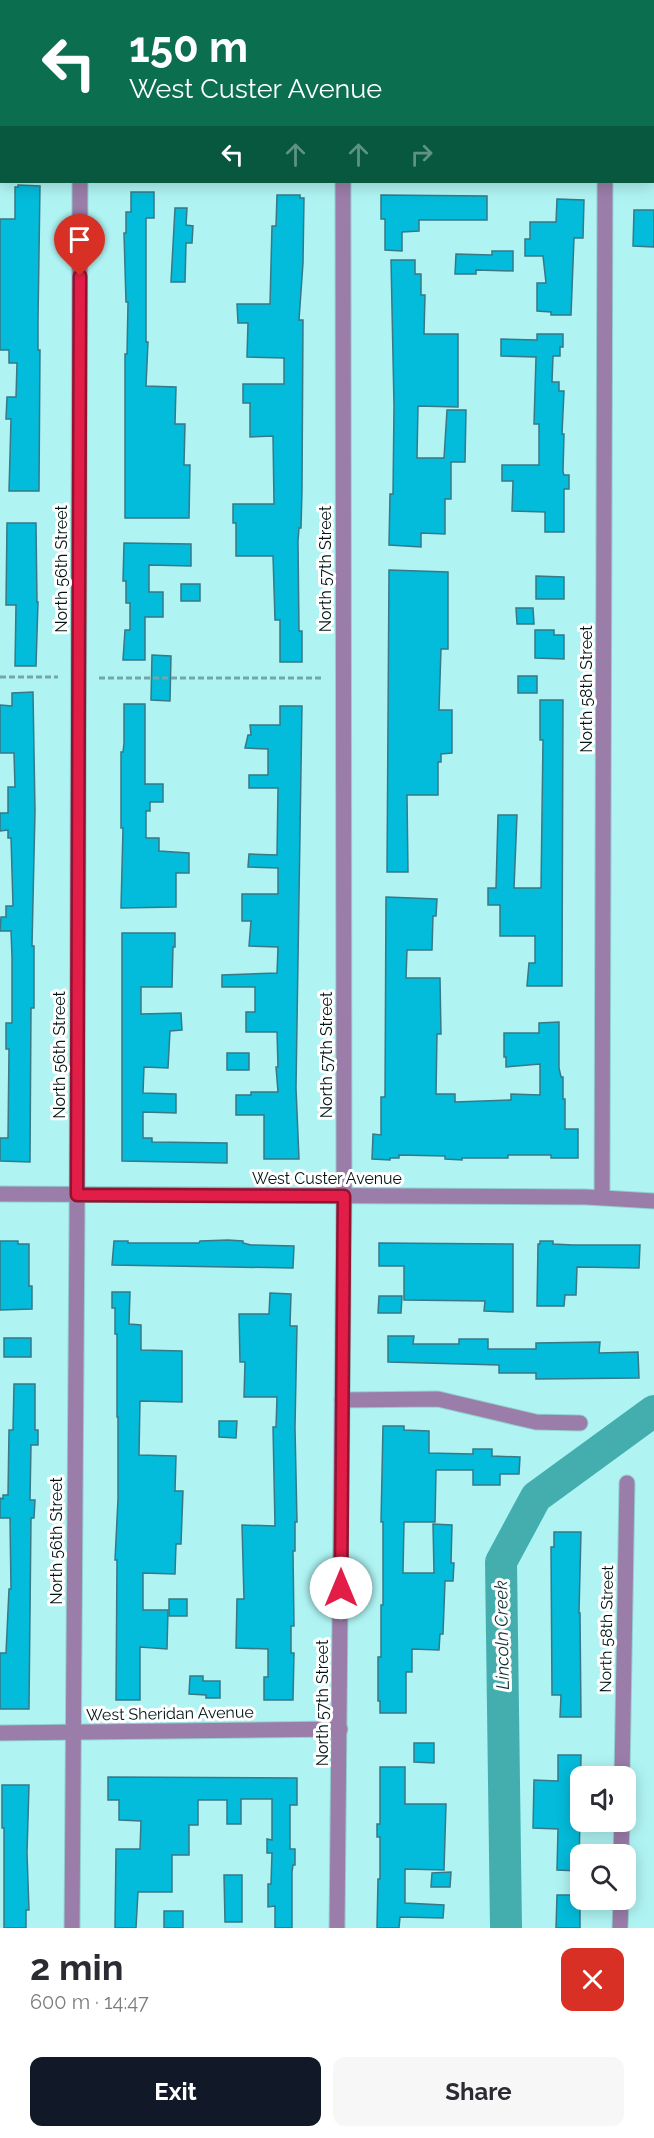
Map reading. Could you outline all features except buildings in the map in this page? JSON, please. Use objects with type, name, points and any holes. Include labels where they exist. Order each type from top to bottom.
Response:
[{"type":"street","name":"North 56th Street","points":[[72,1928],[80,183]]},
{"type":"street","name":"North 57th Street","points":[[337,1928],[344,1196],[343,183]]},
{"type":"street","name":"North 58th Street","points":[[602,1197],[605,183]]},
{"type":"street","name":"West Custer Avenue","points":[[0,1194],[602,1197],[654,1201]]},
{"type":"street","points":[[342,1400],[438,1399],[536,1422],[580,1423]]},
{"type":"street","name":"North 58th Street","points":[[622,1766],[627,1483]]},
{"type":"street","name":"West Sheridan Avenue","points":[[0,1734],[340,1729]]},
{"type":"street","points":[[620,1928],[621,1910]]},
{"type":"path","points":[[0,677],[58,677]]},
{"type":"path","points":[[99,678],[324,678]]},
{"type":"waterway","name":"Lincoln Creek","points":[[506,1928],[501,1562],[536,1497],[654,1411]]},
{"type":"route","points":[[80,276],[77,1195],[344,1196],[341,1588]]}]
